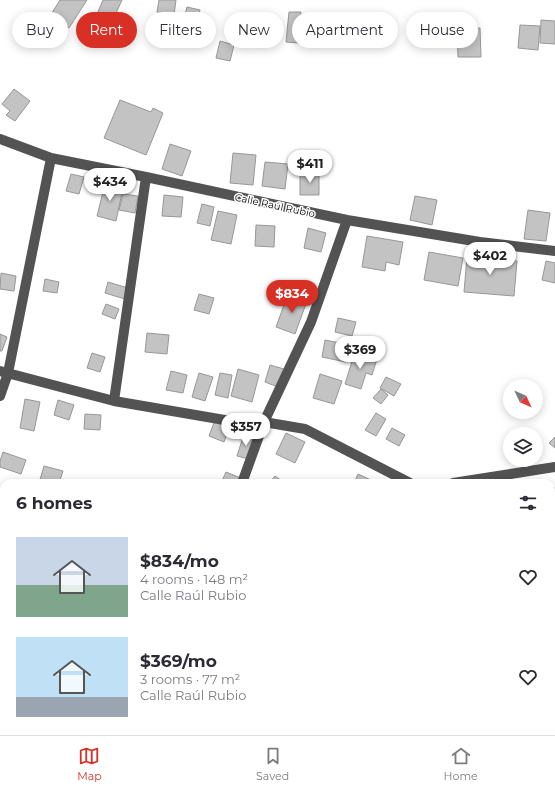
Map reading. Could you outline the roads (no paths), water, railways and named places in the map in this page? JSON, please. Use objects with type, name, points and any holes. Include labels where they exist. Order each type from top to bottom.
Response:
[{"type":"street","name":"Calle Raúl Rubio","points":[[0,139],[51,158],[347,220],[480,242],[555,251]]},
{"type":"street","points":[[0,396],[51,158]]},
{"type":"street","points":[[114,401],[146,177]]},
{"type":"street","points":[[243,479],[264,422],[311,322],[347,220]]},
{"type":"street","points":[[4,372],[114,401],[242,423],[264,422],[305,429],[402,479]]},
{"type":"street","points":[[478,479],[555,467]]}]
